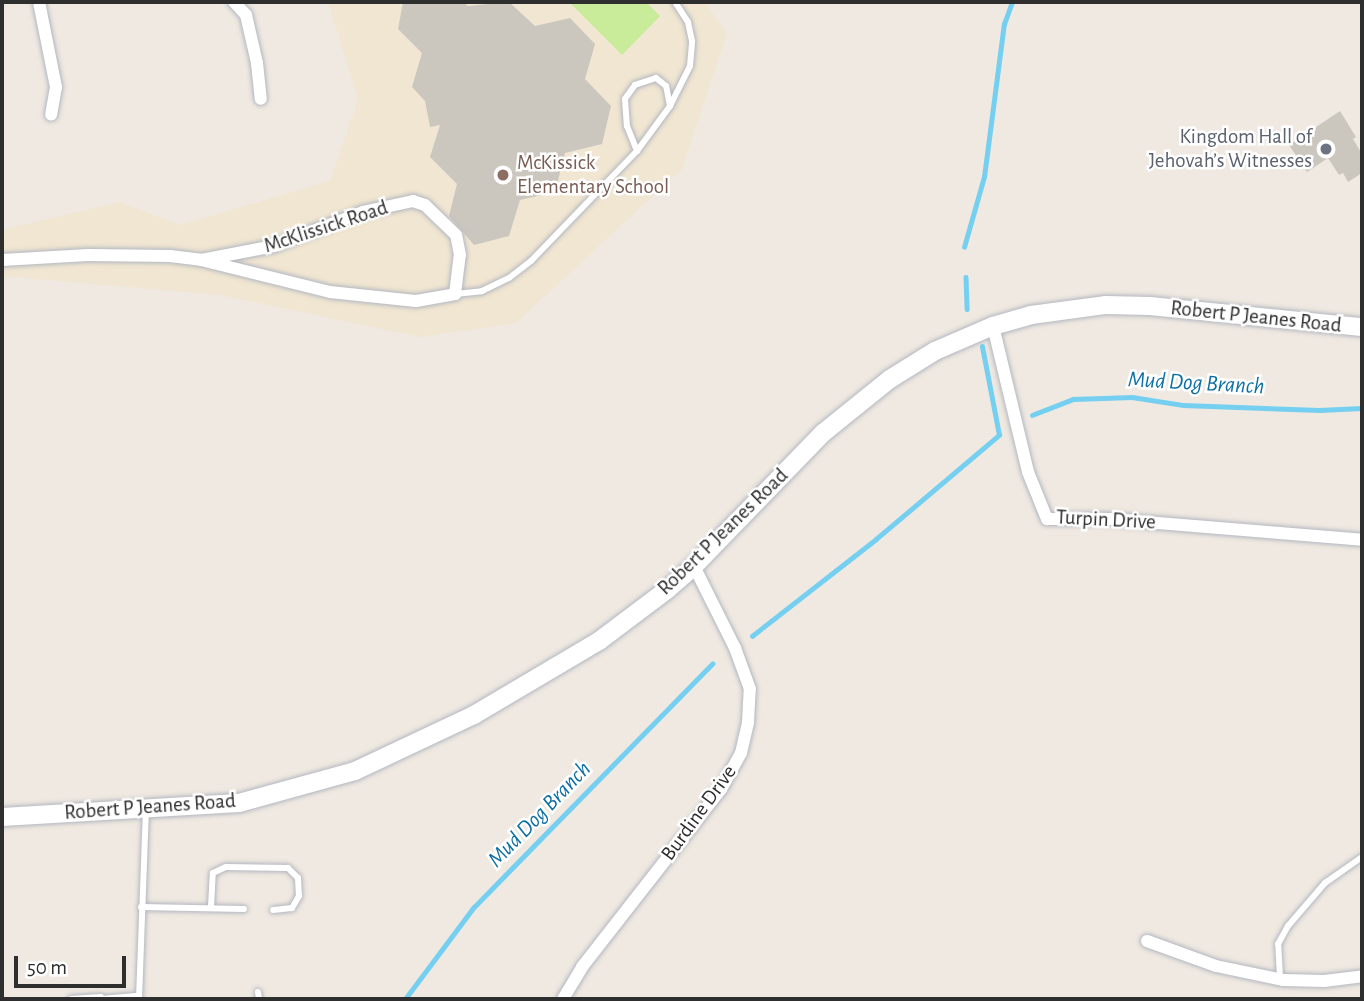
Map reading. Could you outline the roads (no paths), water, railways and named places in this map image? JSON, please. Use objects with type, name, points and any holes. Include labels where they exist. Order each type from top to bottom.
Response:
[{"type":"street","points":[[39,2],[56,87],[51,115]]},
{"type":"street","points":[[234,2],[246,15],[257,63],[261,99]]},
{"type":"street","name":"McKlissick Road","points":[[2,260],[88,255],[170,256],[201,260],[330,292],[416,301],[455,294],[460,255],[456,235],[425,205],[413,201],[363,212],[274,246],[201,260]]},
{"type":"street","name":"Robert P Jeanes Road","points":[[2,817],[239,803],[355,771],[474,715],[599,641],[694,566],[823,433],[880,387],[935,351],[993,326],[1031,314],[1106,305],[1150,306],[1362,327]]},
{"type":"street","name":"Turpin Drive","points":[[993,326],[1025,461],[1047,519],[1136,521],[1362,540]]},
{"type":"street","name":"Burdine Drive","points":[[562,999],[582,967],[721,789],[741,753],[748,722],[750,689],[736,648],[694,566]]},
{"type":"street","points":[[1147,941],[1216,966],[1280,979],[1324,981],[1362,976]]},
{"type":"lane","points":[[455,294],[482,291],[509,278],[531,261],[637,151],[670,106],[690,66],[692,41],[688,22],[675,2]]},
{"type":"lane","points":[[637,151],[627,126],[625,99],[635,85],[656,78],[666,86],[670,106]]},
{"type":"lane","points":[[71,999],[139,998],[146,808]]},
{"type":"lane","points":[[1280,979],[1277,953],[1282,934],[1306,901],[1325,883],[1362,857]]},
{"type":"lane","points":[[211,907],[213,873],[226,867],[288,868],[298,878],[299,896],[292,908],[273,910]]},
{"type":"lane","points":[[141,907],[244,909]]},
{"type":"waterway","points":[[964,247],[984,177],[1004,24],[1012,2]]},
{"type":"waterway","points":[[966,277],[967,309]]},
{"type":"waterway","name":"Mud Dog Branch","points":[[752,636],[876,539],[999,435],[982,347]]},
{"type":"waterway","name":"Mud Dog Branch","points":[[1032,415],[1073,399],[1132,397],[1183,405],[1319,410],[1362,408]]},
{"type":"waterway","name":"Mud Dog Branch","points":[[405,999],[473,908],[712,664]]},
{"type":"place","name":"Kingdom Hall of Jehovah’s Witnesses","points":[[1326,149]]},
{"type":"place","name":"McKissick Elementary School","points":[[503,175]]}]
